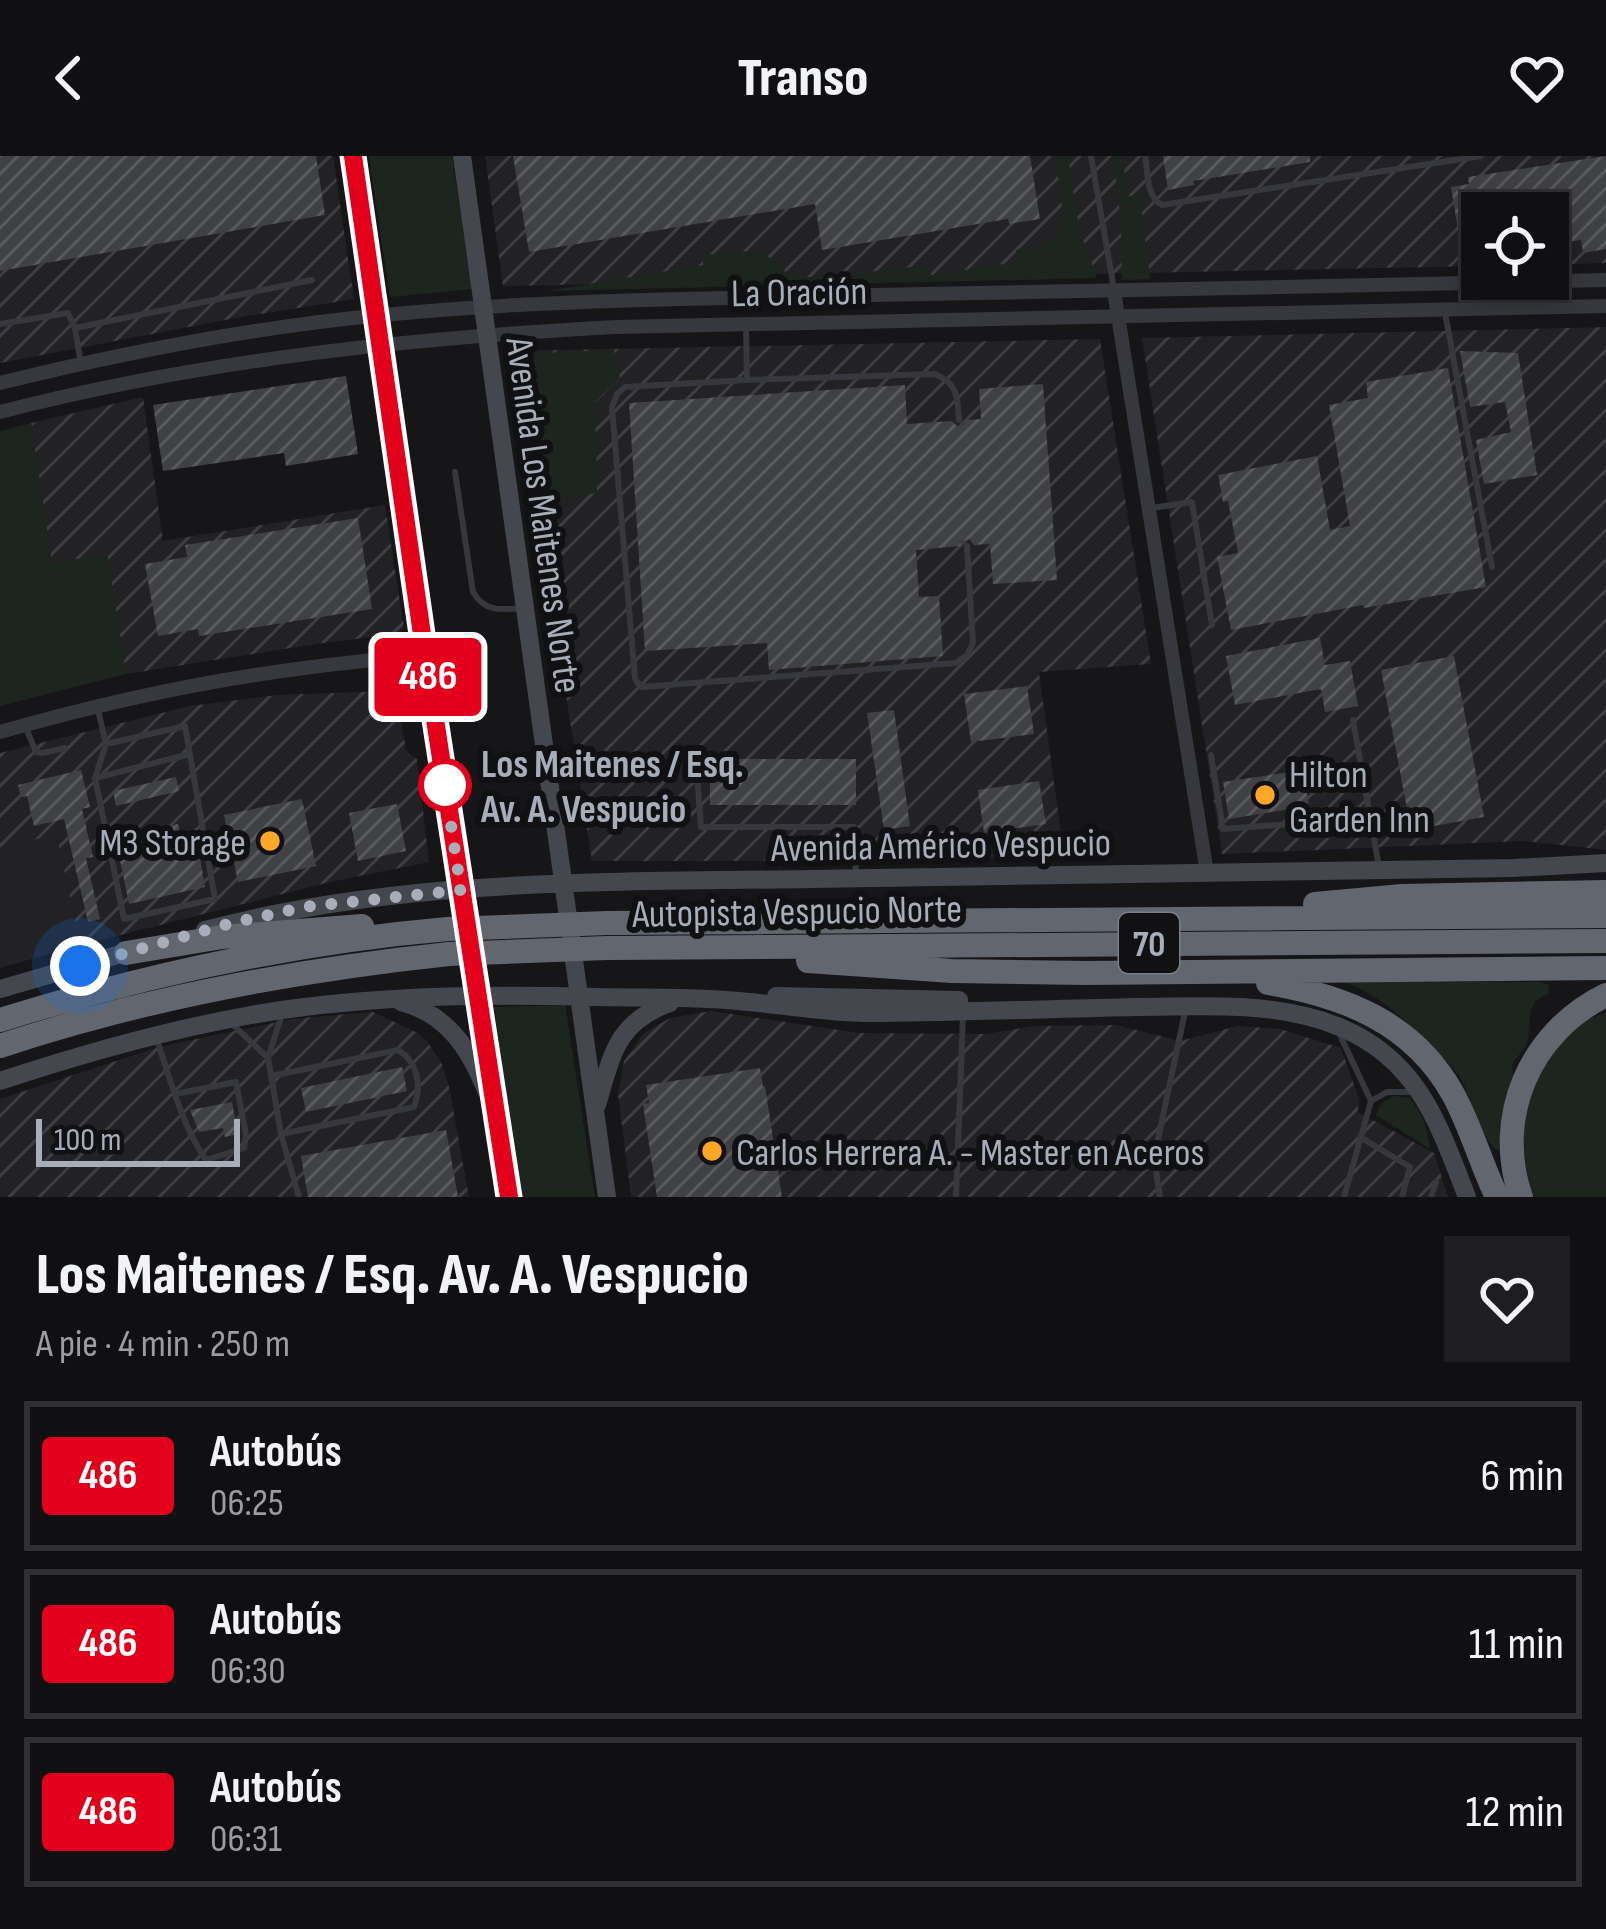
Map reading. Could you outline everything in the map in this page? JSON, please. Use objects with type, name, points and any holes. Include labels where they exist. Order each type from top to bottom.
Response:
[{"type":"highway","points":[[1187,919],[1380,898],[1606,889]]},
{"type":"highway","name":"Autopista Vespucio Norte","points":[[0,1020],[126,984],[336,943],[1187,919],[1606,916]]},
{"type":"highway","points":[[126,953],[305,928],[380,926],[442,938]]},
{"type":"highway","name":"Autopista Vespucio Norte","points":[[607,936],[692,947],[1606,941]]},
{"type":"highway","name":"Autopista Vespucio Norte","points":[[0,1046],[82,1022],[218,989],[339,967],[442,938]]},
{"type":"highway","points":[[692,947],[770,958],[952,971],[1606,968]]},
{"type":"highway","points":[[1201,972],[1316,992],[1356,1006],[1392,1027],[1432,1065],[1453,1095],[1497,1197]]},
{"type":"highway","points":[[1522,1197],[1512,1135],[1521,1087],[1555,1031],[1606,995]]},
{"type":"street","points":[[353,156],[508,1197]]},
{"type":"street","name":"Avenida Los Maitenes Norte","points":[[462,156],[607,1197]]},
{"type":"street","name":"La Oración","points":[[0,383],[241,334],[484,308],[695,299],[1606,280]]},
{"type":"street","points":[[1114,291],[1207,873]]},
{"type":"street","name":"La Oración","points":[[0,412],[148,379],[381,344],[486,335],[616,327],[1606,306]]},
{"type":"street","points":[[0,731],[97,706],[264,674],[425,655]]},
{"type":"street","name":"Avenida Américo Vespucio","points":[[0,989],[304,907],[461,890],[1606,863]]},
{"type":"street","points":[[0,1081],[227,1020],[284,1010],[479,995],[712,999],[841,1012],[1186,1007],[1281,1011],[1335,1025],[1385,1054],[1422,1095],[1439,1124],[1467,1197]]},
{"type":"street","points":[[712,999],[895,997],[955,999],[1023,1009]]},
{"type":"street","points":[[596,1110],[611,1058],[628,1027],[644,1013],[683,998]]},
{"type":"street","points":[[390,1000],[419,1008],[449,1028],[476,1066],[497,1119]]},
{"type":"lane","points":[[1091,156],[1114,291]]},
{"type":"lane","points":[[1145,156],[1151,193],[1162,205],[1481,156]]},
{"type":"lane","points":[[75,328],[312,280]]},
{"type":"lane","points":[[1444,309],[1492,567]]},
{"type":"lane","points":[[0,324],[68,313],[81,364]]},
{"type":"lane","points":[[746,325],[747,380]]},
{"type":"lane","points":[[959,420],[954,387],[935,374],[625,387],[612,407],[635,679],[641,687],[956,663],[973,643],[967,546]]},
{"type":"lane","points":[[455,472],[476,598],[491,609],[524,608]]},
{"type":"lane","points":[[1148,509],[1192,502],[1212,625]]},
{"type":"lane","points":[[97,706],[106,744],[95,778],[124,919],[215,898],[185,726],[106,744]]},
{"type":"lane","points":[[1354,719],[1380,870]]},
{"type":"lane","points":[[26,724],[36,752],[64,748]]},
{"type":"lane","points":[[95,778],[190,754]]},
{"type":"lane","points":[[1211,755],[1223,829],[1370,818]]},
{"type":"lane","points":[[696,764],[701,827],[854,827],[856,878]]},
{"type":"lane","points":[[1160,1197],[1154,1159],[1186,1007]]},
{"type":"lane","points":[[284,1010],[268,1058],[281,1134],[299,1197]]},
{"type":"lane","points":[[956,1197],[963,1011]]},
{"type":"lane","points":[[227,1020],[268,1058]]},
{"type":"lane","points":[[1335,1025],[1371,1100],[1344,1197]]},
{"type":"lane","points":[[156,1036],[175,1094],[194,1142],[206,1160],[244,1148],[236,1082],[175,1094]]},
{"type":"lane","points":[[271,1076],[398,1050],[408,1056],[417,1075],[415,1107],[281,1134]]},
{"type":"lane","points":[[1371,1100],[1395,1091],[1422,1095]]},
{"type":"lane","points":[[1360,1136],[1410,1168],[1402,1197]]},
{"type":"lane","points":[[1431,1197],[1436,1183]]},
{"type":"shaded area","points":[[0,156],[333,156],[354,299],[0,363]]},
{"type":"shaded area","points":[[369,156],[452,156],[472,289],[390,297]]},
{"type":"shaded area","points":[[485,156],[1606,156],[1606,263],[1569,264],[1569,192],[1461,192],[1461,266],[503,286]]},
{"type":"shaded area","points":[[1054,156],[1068,156],[1079,229],[1097,278],[547,291],[703,265],[703,255],[740,251],[764,253],[788,274],[816,278],[929,265],[931,275],[1017,262],[1016,250],[1047,244],[1060,227],[1062,203]]},
{"type":"shaded area","points":[[1112,156],[1122,156],[1128,196],[1140,195],[1150,279],[1121,280]]},
{"type":"shaded area","points":[[1606,327],[1606,850],[1523,841],[1222,854],[1142,338]]},
{"type":"shaded area","points":[[1100,339],[1151,664],[1039,672],[1064,856],[592,861],[512,351]]},
{"type":"shaded area","points":[[614,350],[620,378],[595,402],[597,493],[537,501],[515,354]]},
{"type":"shaded area","points":[[143,397],[163,541],[385,505],[404,628],[396,634],[126,674],[107,554],[52,565],[31,423]]},
{"type":"shaded area","points":[[31,423],[52,564],[107,553],[126,674],[0,706],[0,431]]},
{"type":"shaded area","points":[[397,694],[406,751],[417,759],[429,862],[81,945],[56,834],[0,849],[0,753],[190,706],[277,695]]},
{"type":"shaded area","points":[[56,833],[81,945],[0,968],[0,849]]},
{"type":"shaded area","points":[[1343,982],[1549,985],[1548,994],[1535,1001],[1527,1044],[1512,1065],[1502,1153],[1487,1139],[1461,1079],[1448,1062],[1386,1005]]},
{"type":"shaded area","points":[[565,1005],[595,1197],[520,1197],[494,1007]]},
{"type":"shaded area","points":[[711,1011],[859,1033],[986,1034],[1034,1026],[1116,1025],[1180,1041],[1238,1026],[1280,1029],[1341,1048],[1359,1099],[1358,1112],[1434,1153],[1448,1197],[631,1197],[618,1094],[624,1061],[644,1033],[670,1018]]},
{"type":"shaded area","points":[[373,1012],[416,1032],[441,1062],[469,1197],[0,1197],[0,1099],[159,1047],[292,1019]]},
{"type":"shaded area","points":[[1606,1013],[1606,1197],[1534,1197],[1523,1136],[1529,1098],[1569,1034],[1584,1021]]},
{"type":"shaded area","points":[[1394,1096],[1410,1098],[1426,1128],[1430,1149],[1376,1115],[1382,1103]]},
{"type":"building","points":[[0,156],[316,156],[325,215],[0,271]]},
{"type":"building","points":[[513,156],[1030,156],[1040,219],[1009,224],[1008,219],[822,250],[815,204],[529,252]]},
{"type":"building","points":[[1163,156],[1310,156],[1310,162],[1193,181],[1194,185],[1168,190]]},
{"type":"building","points":[[1606,156],[1606,249],[1583,253],[1581,240],[1569,242],[1569,192],[1461,192],[1461,248],[1451,187],[1469,184],[1468,177]]},
{"type":"building","points":[[1460,351],[1518,353],[1537,475],[1484,484],[1476,440],[1511,432],[1505,402],[1470,407]]},
{"type":"building","points":[[1448,368],[1486,587],[1231,630],[1217,557],[1238,553],[1218,475],[1317,456],[1330,530],[1350,526],[1329,405],[1368,398],[1366,382]]},
{"type":"building","points":[[346,376],[358,454],[286,466],[284,453],[163,471],[153,405]]},
{"type":"building","points":[[1043,384],[1057,580],[993,584],[990,544],[974,545],[969,539],[960,546],[916,550],[919,597],[939,596],[943,656],[769,670],[767,643],[645,651],[629,403],[905,385],[907,424],[952,421],[958,427],[966,420],[981,419],[979,389]]},
{"type":"building","points":[[358,518],[372,609],[199,636],[198,629],[158,636],[145,564],[187,557],[185,545]]},
{"type":"building","points":[[1320,638],[1325,665],[1350,661],[1358,706],[1325,712],[1321,689],[1235,705],[1226,656]]},
{"type":"building","points":[[1454,656],[1484,817],[1411,830],[1381,670]]},
{"type":"building","points":[[1027,686],[1034,734],[971,742],[964,694]]},
{"type":"building","points":[[894,710],[910,826],[884,830],[867,713]]},
{"type":"building","points":[[710,759],[856,759],[856,805],[710,805]]},
{"type":"building","points":[[81,770],[90,807],[82,809],[93,857],[86,858],[100,919],[88,922],[64,819],[34,826],[27,796],[21,797],[18,785]]},
{"type":"building","name":"Hilton Garden Inn","points":[[1303,770],[1309,806],[1229,819],[1223,782]]},
{"type":"building","points":[[176,777],[179,791],[116,806],[113,791]]},
{"type":"building","points":[[1039,781],[1046,824],[984,833],[978,790]]},
{"type":"building","name":"M3 Storage","points":[[302,799],[316,866],[238,882],[224,815]]},
{"type":"building","points":[[397,804],[406,851],[358,861],[349,813]]},
{"type":"building","points":[[178,824],[182,838],[196,834],[205,887],[129,904],[118,850],[125,849],[122,837]]},
{"type":"building","points":[[402,1067],[407,1091],[306,1112],[301,1088]]},
{"type":"building","name":"Carlos Herrera A. - Master en Aceros","points":[[760,1068],[782,1197],[657,1197],[643,1104],[649,1103],[646,1085]]},
{"type":"building","points":[[232,1102],[238,1134],[225,1137],[223,1128],[199,1132],[190,1110]]},
{"type":"building","points":[[446,1130],[458,1197],[308,1197],[301,1156]]},
{"type":"bus line","name":"486","points":[[353,156],[509,1197]]},
{"type":"place","name":"Los Maitenes / Esq. Av. A. Vespucio","points":[[445,785]]},
{"type":"place","name":"Hilton Garden Inn","points":[[1265,795]]},
{"type":"place","name":"M3 Storage","points":[[270,841]]},
{"type":"place","name":"Carlos Herrera A. - Master en Aceros","points":[[712,1151]]},
{"type":"route","points":[[80,966],[304,907],[461,890],[444,780],[445,785]]}]
